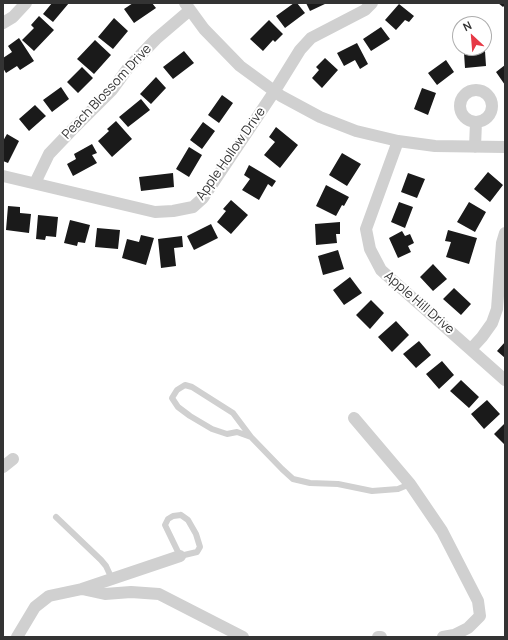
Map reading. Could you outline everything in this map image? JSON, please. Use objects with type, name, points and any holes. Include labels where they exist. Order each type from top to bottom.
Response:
[{"type":"street","points":[[3,23],[13,17],[26,3]]},
{"type":"street","name":"Apple Hollow Drive","points":[[3,176],[155,212],[173,211],[193,207],[203,198],[274,92],[300,50],[311,38],[365,10],[372,3]]},
{"type":"street","points":[[187,7],[204,29],[234,60],[274,92],[327,120],[363,133],[398,141],[435,146],[505,147]]},
{"type":"street","name":"Peach Blossom Drive","points":[[35,183],[49,154],[64,137],[112,90],[128,68],[187,7]]},
{"type":"street","points":[[475,146],[476,122]]},
{"type":"street","name":"Apple Hill Drive","points":[[398,141],[366,229],[370,249],[381,270],[472,349],[505,380]]},
{"type":"street","points":[[472,349],[492,323],[497,309],[502,243],[505,233]]},
{"type":"street","points":[[354,418],[410,484],[442,531],[478,601],[480,616],[468,628],[454,635],[443,637]]},
{"type":"street","points":[[3,467],[13,459]]},
{"type":"street","points":[[16,637],[35,607],[50,596],[82,589],[180,556]]},
{"type":"street","points":[[82,589],[105,594],[131,592],[159,594],[243,637]]},
{"type":"lane","points":[[251,437],[237,432],[226,434],[212,429],[178,407],[172,398],[177,390],[185,385],[192,387],[234,413],[251,437],[282,470],[293,479],[310,483],[338,484],[372,491],[398,489],[410,484]]},
{"type":"lane","points":[[181,515],[188,520],[196,534],[200,547],[197,552],[180,556],[165,525],[168,519],[173,516],[181,515]]},
{"type":"lane","points":[[56,517],[101,560],[106,566],[112,579]]},
{"type":"building","points":[[52,3],[69,3],[53,22],[43,14]]},
{"type":"building","points":[[133,3],[152,3],[156,8],[134,23],[124,9]]},
{"type":"building","points":[[294,3],[297,3],[305,13],[285,28],[276,16]]},
{"type":"building","points":[[306,3],[327,3],[310,11]]},
{"type":"building","points":[[498,3],[505,3],[505,5],[503,7]]},
{"type":"building","points":[[399,4],[414,16],[409,22],[405,20],[396,30],[385,20]]},
{"type":"building","points":[[39,16],[54,30],[34,51],[22,40],[34,28],[31,25]]},
{"type":"building","points":[[114,18],[128,31],[113,49],[98,37]]},
{"type":"building","points":[[269,20],[283,34],[275,42],[273,40],[263,51],[250,39]]},
{"type":"building","points":[[381,27],[390,39],[371,51],[363,39]]},
{"type":"building","points":[[19,38],[34,61],[20,70],[17,66],[6,73],[3,68],[3,58],[12,52],[8,46]]},
{"type":"building","points":[[95,40],[111,55],[94,74],[77,59]]},
{"type":"building","points":[[357,43],[368,64],[360,69],[355,60],[344,66],[337,53]]},
{"type":"building","points":[[184,51],[194,63],[173,79],[163,67]]},
{"type":"building","points":[[464,56],[485,56],[486,66],[465,68]]},
{"type":"building","points":[[325,58],[338,70],[322,88],[312,78],[319,70],[316,67]]},
{"type":"building","points":[[446,60],[454,72],[437,85],[428,73]]},
{"type":"building","points":[[505,65],[505,85],[496,72]]},
{"type":"building","points":[[82,67],[93,78],[78,93],[67,82]]},
{"type":"building","points":[[156,77],[166,88],[151,104],[140,94]]},
{"type":"building","points":[[61,87],[69,99],[52,112],[43,100]]},
{"type":"building","points":[[422,88],[436,93],[428,115],[414,109]]},
{"type":"building","points":[[222,95],[233,103],[219,123],[208,115]]},
{"type":"building","points":[[141,99],[150,110],[128,127],[119,117]]},
{"type":"building","points":[[35,105],[46,116],[29,131],[19,119]]},
{"type":"building","points":[[116,121],[132,139],[112,157],[98,141],[109,131],[107,129]]},
{"type":"building","points":[[203,122],[215,131],[202,149],[190,140]]},
{"type":"building","points":[[276,127],[298,145],[280,168],[264,155],[275,142],[269,137]]},
{"type":"building","points":[[7,134],[19,141],[8,163],[3,161],[3,141]]},
{"type":"building","points":[[92,144],[97,153],[92,155],[97,163],[73,176],[67,164],[76,159],[74,154]]},
{"type":"building","points":[[189,147],[202,155],[189,177],[176,169]]},
{"type":"building","points":[[342,153],[361,164],[347,186],[329,175]]},
{"type":"building","points":[[249,165],[276,181],[272,187],[268,184],[259,200],[242,190],[250,179],[244,175]]},
{"type":"building","points":[[488,172],[503,185],[490,202],[474,189]]},
{"type":"building","points":[[173,173],[174,187],[141,191],[139,177]]},
{"type":"building","points":[[408,173],[425,179],[417,198],[401,192]]},
{"type":"building","points":[[326,185],[349,197],[344,206],[342,205],[336,216],[316,206]]},
{"type":"building","points":[[231,200],[248,215],[231,234],[217,222],[226,211],[223,209]]},
{"type":"building","points":[[399,202],[413,207],[405,228],[391,222]]},
{"type":"building","points":[[469,202],[486,212],[475,232],[457,222]]},
{"type":"building","points":[[8,206],[20,207],[20,213],[31,214],[29,233],[6,230]]},
{"type":"building","points":[[38,215],[58,217],[56,237],[46,236],[45,240],[36,239]]},
{"type":"building","points":[[70,220],[90,225],[85,243],[78,242],[77,246],[64,243]]},
{"type":"building","points":[[340,222],[340,234],[336,234],[337,243],[316,245],[315,224]]},
{"type":"building","points":[[211,224],[218,238],[194,250],[187,236]]},
{"type":"building","points":[[97,228],[120,230],[118,249],[95,247]]},
{"type":"building","points":[[448,230],[477,238],[469,264],[446,257],[451,242],[445,241]]},
{"type":"building","points":[[402,231],[405,236],[410,234],[414,243],[408,246],[411,252],[398,258],[389,238]]},
{"type":"building","points":[[141,235],[154,238],[146,265],[122,258],[127,239],[139,242]]},
{"type":"building","points":[[182,236],[183,247],[174,248],[176,266],[161,268],[158,239]]},
{"type":"building","points":[[338,250],[344,269],[323,275],[318,256]]},
{"type":"building","points":[[433,264],[447,279],[433,291],[420,277]]},
{"type":"building","points":[[350,277],[362,293],[344,305],[333,290]]},
{"type":"building","points":[[454,288],[471,304],[461,315],[443,299]]},
{"type":"building","points":[[371,300],[384,313],[370,329],[356,315]]},
{"type":"building","points":[[396,321],[409,335],[392,352],[378,337]]},
{"type":"building","points":[[419,341],[431,355],[416,368],[403,354]]},
{"type":"building","points":[[505,342],[505,358],[497,351]]},
{"type":"building","points":[[442,361],[454,375],[439,389],[426,374]]},
{"type":"building","points":[[461,380],[479,397],[469,408],[450,391]]},
{"type":"building","points":[[487,400],[500,414],[484,429],[471,414]]},
{"type":"building","points":[[505,423],[505,445],[494,434]]}]
